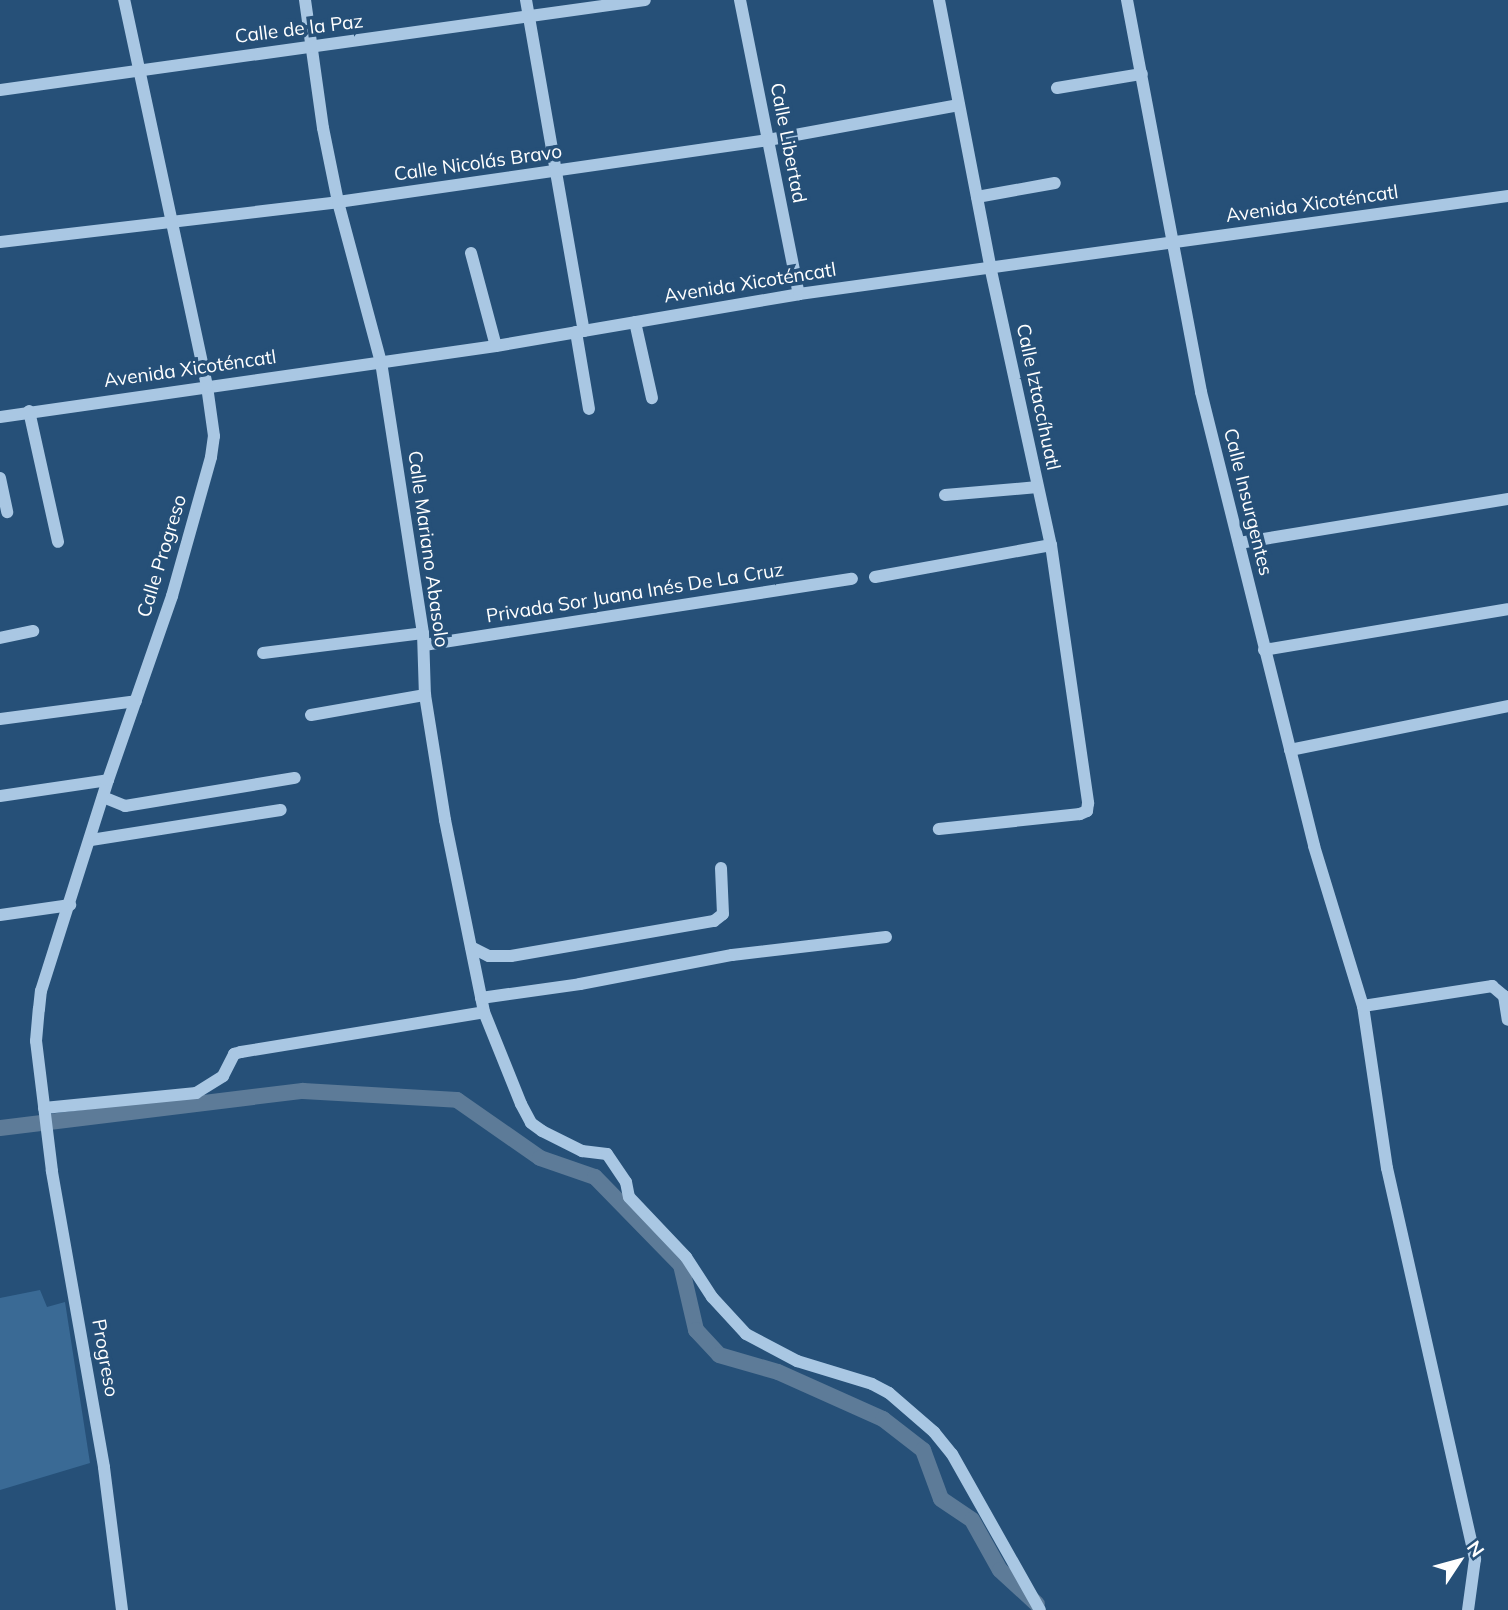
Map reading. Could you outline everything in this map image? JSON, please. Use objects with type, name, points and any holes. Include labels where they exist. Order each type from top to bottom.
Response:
[{"type":"street","name":"Calle Progreso","points":[[44,1111],[37,1041],[41,991],[108,780],[172,596],[211,457],[214,436],[207,386],[124,0]]},
{"type":"street","name":"Calle Mariano Abasolo","points":[[305,0],[338,202],[381,362],[424,639],[425,695],[445,820],[484,1012],[531,1123],[582,1151],[601,1152],[614,1162],[626,1182],[629,1197],[686,1257],[712,1297],[746,1334],[797,1361],[872,1384],[889,1393],[934,1432],[952,1454],[1040,1610]]},
{"type":"street","points":[[526,0],[556,171],[589,409]]},
{"type":"street","name":"Calle de la Paz","points":[[0,90],[645,0]]},
{"type":"street","name":"Calle Libertad","points":[[740,0],[799,294]]},
{"type":"street","name":"Calle Iztaccíhuatl","points":[[939,0],[990,267],[1051,545],[1088,803],[1087,811],[1080,814],[939,829]]},
{"type":"street","name":"Calle Insurgentes","points":[[1127,0],[1201,392],[1314,846],[1363,1006],[1387,1168],[1475,1559],[1468,1610]]},
{"type":"street","points":[[1057,88],[1142,74]]},
{"type":"street","name":"Calle Nicolás Bravo","points":[[0,242],[338,202],[556,171],[768,140],[959,105]]},
{"type":"street","points":[[977,197],[1055,183]]},
{"type":"street","name":"Avenida Xicoténcatl","points":[[0,417],[496,346],[799,294],[1508,196]]},
{"type":"street","points":[[471,253],[496,346]]},
{"type":"street","points":[[635,322],[652,398]]},
{"type":"street","points":[[29,411],[58,542]]},
{"type":"street","points":[[0,478],[8,512]]},
{"type":"street","points":[[945,495],[1038,487]]},
{"type":"street","points":[[1240,543],[1508,499]]},
{"type":"street","points":[[875,576],[1051,545]]},
{"type":"street","name":"Privada Sor Juana Inés De La Cruz","points":[[263,653],[424,639],[852,579]]},
{"type":"street","points":[[1264,650],[1508,609]]},
{"type":"street","points":[[0,638],[33,631]]},
{"type":"street","points":[[311,715],[425,695]]},
{"type":"street","points":[[0,719],[136,701]]},
{"type":"street","points":[[1290,750],[1508,706]]},
{"type":"street","points":[[103,797],[125,806],[295,778]]},
{"type":"street","points":[[0,796],[108,780]]},
{"type":"street","points":[[91,840],[281,810]]},
{"type":"street","points":[[471,947],[489,956],[511,956],[714,922],[723,914],[721,868]]},
{"type":"street","points":[[0,915],[70,905]]},
{"type":"street","points":[[481,998],[580,984],[732,955],[886,937]]},
{"type":"street","points":[[1363,1006],[1492,986],[1504,996],[1508,1020]]},
{"type":"street","points":[[44,1111],[196,1093],[223,1076],[234,1054],[240,1052],[484,1012]]},
{"type":"street","name":"Progreso","points":[[44,1111],[104,1467],[122,1610]]},
{"type":"shaded area","points":[[40,1290],[47,1307],[65,1302],[90,1463],[0,1490],[0,1298]]},
{"type":"waterway","points":[[0,1128],[303,1091],[457,1100],[540,1158],[595,1177],[681,1265],[696,1330],[719,1355],[778,1372],[883,1419],[923,1450],[941,1499],[972,1520],[1000,1570],[1037,1604]]}]
